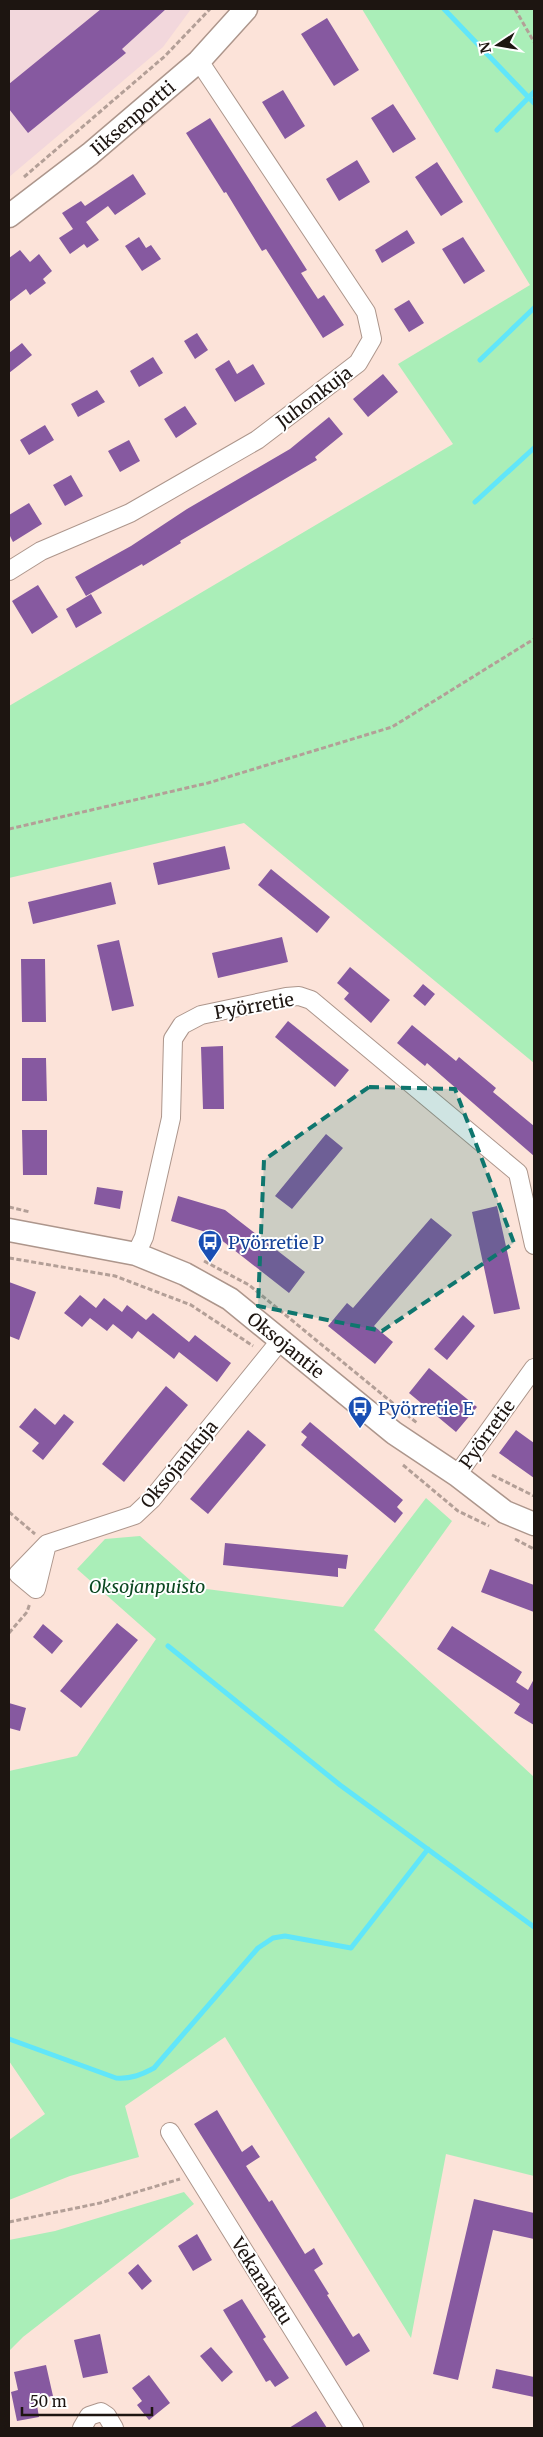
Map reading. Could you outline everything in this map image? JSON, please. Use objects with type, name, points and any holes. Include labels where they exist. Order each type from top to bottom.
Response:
[{"type":"street","name":"Iiksenportti","points":[[9,216],[90,154],[199,61],[246,9]]},
{"type":"street","name":"Juhonkuja","points":[[9,571],[41,552],[130,513],[257,440],[358,363],[372,339],[366,312],[199,61]]},
{"type":"street","name":"Pyörretie","points":[[136,1254],[144,1237],[171,1118],[173,1039],[182,1026],[201,1015],[299,996],[311,1000],[518,1173],[534,1245]]},
{"type":"street","name":"Oksojantie","points":[[9,1230],[136,1254],[185,1274],[230,1299],[274,1348],[457,1476],[505,1512],[534,1524]]},
{"type":"street","name":"Oksojankuja","points":[[36,1589],[18,1574],[47,1544],[135,1515],[152,1499],[274,1348]]},
{"type":"street","name":"Pyörretie","points":[[457,1476],[534,1368]]},
{"type":"street","name":"Vekarakatu","points":[[170,2132],[354,2428]]},
{"type":"street","points":[[82,2428],[89,2416],[101,2412],[107,2416],[114,2428]]},
{"type":"path","points":[[24,178],[164,56],[210,9]]},
{"type":"path","points":[[515,9],[534,42]]},
{"type":"path","points":[[9,829],[208,783],[392,728],[534,639]]},
{"type":"path","points":[[9,1258],[115,1276],[191,1305],[274,1348]]},
{"type":"path","points":[[395,1458],[458,1511],[494,1528]]},
{"type":"path","points":[[9,1512],[47,1544]]},
{"type":"path","points":[[510,1537],[534,1549]]},
{"type":"path","points":[[9,1633],[27,1612],[36,1589]]},
{"type":"path","points":[[9,2222],[100,2203],[195,2174]]},
{"type":"highlighted area","points":[[369,1087],[455,1089],[514,1243],[382,1331],[258,1306],[264,1160]]},
{"type":"shaded area","points":[[9,9],[191,9],[163,47],[9,177]]},
{"type":"green space","points":[[362,9],[534,9],[534,1063],[244,823],[9,878],[9,706],[453,444],[398,364],[530,285]]},
{"type":"green space","name":"Oksojanpuisto","points":[[426,1498],[452,1521],[374,1630],[534,1777],[534,2176],[446,2154],[411,2338],[225,2037],[125,2106],[139,2157],[70,2176],[9,2200],[9,2140],[45,2114],[9,2061],[9,1771],[77,1756],[156,1639],[77,1569],[105,1539],[140,1536],[199,1588],[343,1607]]},
{"type":"green space","points":[[184,2192],[194,2204],[23,2337],[9,2351],[9,2240],[55,2231]]},
{"type":"building","points":[[101,9],[166,9],[122,49],[126,53],[28,133],[9,109],[9,84]]},
{"type":"building","points":[[327,18],[359,70],[334,86],[301,34]]},
{"type":"building","points":[[283,90],[305,126],[285,139],[262,102]]},
{"type":"building","points":[[393,104],[416,139],[393,153],[371,118]]},
{"type":"building","points":[[210,118],[307,270],[301,273],[318,299],[324,295],[344,325],[323,338],[266,249],[262,251],[226,192],[224,193],[186,133]]},
{"type":"building","points":[[357,160],[370,182],[339,201],[326,179]]},
{"type":"building","points":[[437,162],[463,202],[441,216],[415,177]]},
{"type":"building","points":[[133,174],[146,194],[115,215],[108,206],[86,222],[99,240],[87,248],[84,244],[70,254],[59,238],[73,229],[62,213],[81,201],[85,206]]},
{"type":"building","points":[[407,230],[415,243],[382,263],[375,250]]},
{"type":"building","points":[[139,237],[146,248],[151,245],[161,259],[142,271],[125,246]]},
{"type":"building","points":[[463,237],[485,271],[464,284],[442,249]]},
{"type":"building","points":[[20,250],[30,262],[39,254],[52,271],[43,279],[46,283],[30,295],[26,289],[9,302],[9,258]]},
{"type":"building","points":[[409,300],[424,323],[409,332],[394,309]]},
{"type":"building","points":[[197,333],[208,350],[195,359],[184,341]]},
{"type":"building","points":[[22,343],[32,355],[9,373],[9,353]]},
{"type":"building","points":[[153,357],[163,373],[139,387],[130,371]]},
{"type":"building","points":[[229,360],[237,374],[253,364],[265,384],[235,402],[215,369]]},
{"type":"building","points":[[383,374],[398,392],[368,417],[353,399]]},
{"type":"building","points":[[97,390],[105,402],[78,417],[71,404]]},
{"type":"building","points":[[185,406],[197,424],[176,438],[164,419]]},
{"type":"building","points":[[329,417],[343,434],[315,457],[317,460],[180,541],[181,543],[143,566],[142,564],[86,596],[75,577],[131,546],[187,509],[290,449]]},
{"type":"building","points":[[45,425],[54,440],[29,455],[20,440]]},
{"type":"building","points":[[129,440],[140,461],[120,472],[108,451]]},
{"type":"building","points":[[71,475],[83,496],[65,506],[53,485]]},
{"type":"building","points":[[29,503],[42,524],[13,542],[9,534],[9,515]]},
{"type":"building","points":[[38,585],[58,617],[32,634],[12,601]]},
{"type":"building","points":[[91,594],[102,613],[76,628],[66,609]]},
{"type":"building","points":[[225,846],[230,869],[158,885],[153,863]]},
{"type":"building","points":[[271,869],[330,917],[317,933],[258,885]]},
{"type":"building","points":[[111,882],[116,904],[33,924],[28,902]]},
{"type":"building","points":[[282,937],[288,962],[218,978],[212,953]]},
{"type":"building","points":[[119,940],[134,1006],[112,1011],[97,945]]},
{"type":"building","points":[[21,959],[45,959],[46,1022],[22,1022]]},
{"type":"building","points":[[350,967],[390,1000],[371,1023],[344,999],[349,993],[337,983]]},
{"type":"building","points":[[423,984],[435,994],[425,1006],[413,996]]},
{"type":"building","points":[[288,1021],[349,1070],[335,1087],[275,1037]]},
{"type":"building","points":[[412,1025],[456,1061],[459,1057],[496,1088],[493,1092],[534,1126],[534,1156],[427,1063],[425,1066],[397,1043]]},
{"type":"building","points":[[223,1046],[224,1109],[203,1109],[201,1047]]},
{"type":"building","points":[[22,1058],[46,1058],[47,1101],[22,1101]]},
{"type":"building","points":[[22,1130],[47,1130],[47,1175],[23,1175]]},
{"type":"building","points":[[326,1134],[343,1148],[292,1209],[275,1196]]},
{"type":"building","points":[[97,1187],[123,1191],[120,1209],[94,1204]]},
{"type":"building","points":[[178,1196],[225,1210],[305,1272],[289,1293],[215,1235],[171,1221]]},
{"type":"building","points":[[497,1206],[520,1309],[494,1314],[472,1212]]},
{"type":"building","points":[[431,1218],[452,1235],[374,1326],[393,1342],[375,1364],[328,1326],[347,1303],[353,1308]]},
{"type":"building","points":[[9,1282],[36,1292],[19,1340],[9,1336]]},
{"type":"building","points":[[80,1295],[96,1308],[104,1298],[122,1312],[127,1305],[146,1320],[153,1313],[189,1342],[195,1335],[231,1363],[217,1382],[179,1352],[174,1359],[138,1331],[132,1339],[113,1324],[107,1331],[90,1318],[82,1327],[64,1313]]},
{"type":"building","points":[[463,1315],[475,1326],[447,1360],[434,1349]]},
{"type":"building","points":[[429,1368],[477,1407],[456,1432],[409,1393]]},
{"type":"building","points":[[166,1386],[188,1405],[124,1482],[102,1464]]},
{"type":"building","points":[[35,1408],[55,1425],[64,1414],[74,1422],[43,1460],[32,1451],[39,1443],[19,1427]]},
{"type":"building","points":[[310,1422],[403,1500],[397,1507],[403,1513],[395,1523],[301,1445],[307,1437],[301,1432]]},
{"type":"building","points":[[248,1430],[266,1445],[208,1514],[190,1499]]},
{"type":"building","points":[[516,1430],[534,1443],[534,1478],[499,1453]]},
{"type":"building","points":[[225,1543],[348,1555],[346,1569],[338,1568],[338,1577],[223,1565]]},
{"type":"building","points":[[490,1569],[534,1585],[534,1612],[481,1592]]},
{"type":"building","points":[[117,1623],[138,1640],[81,1708],[60,1691]]},
{"type":"building","points":[[43,1624],[63,1641],[52,1654],[33,1637]]},
{"type":"building","points":[[452,1626],[522,1672],[516,1682],[528,1690],[534,1679],[534,1725],[514,1713],[520,1704],[437,1649]]},
{"type":"building","points":[[9,1703],[26,1708],[20,1731],[9,1728]]},
{"type":"building","points":[[217,2110],[242,2152],[252,2145],[260,2157],[246,2166],[269,2202],[272,2200],[305,2254],[314,2248],[323,2264],[314,2270],[329,2294],[327,2295],[353,2337],[359,2333],[370,2351],[346,2366],[194,2124]]},
{"type":"building","points":[[474,2199],[534,2213],[534,2239],[493,2230],[458,2380],[433,2374]]},
{"type":"building","points":[[197,2234],[212,2260],[193,2271],[178,2246]]},
{"type":"building","points":[[138,2264],[152,2281],[142,2290],[128,2273]]},
{"type":"building","points":[[242,2299],[266,2337],[263,2339],[289,2378],[275,2387],[270,2380],[266,2382],[223,2310]]},
{"type":"building","points":[[100,2334],[108,2373],[83,2378],[74,2340]]},
{"type":"building","points":[[211,2347],[233,2372],[222,2382],[200,2356]]},
{"type":"building","points":[[46,2365],[53,2396],[36,2399],[39,2417],[17,2421],[11,2392],[18,2390],[14,2372]]},
{"type":"building","points":[[496,2369],[534,2377],[534,2397],[492,2388]]},
{"type":"building","points":[[149,2375],[170,2403],[149,2420],[137,2405],[142,2401],[132,2388]]},
{"type":"building","points":[[316,2411],[327,2428],[289,2428]]},
{"type":"waterway","points":[[444,9],[534,103]]},
{"type":"waterway","points":[[497,130],[534,92]]},
{"type":"waterway","points":[[480,360],[534,308]]},
{"type":"waterway","points":[[475,502],[534,448]]},
{"type":"waterway","points":[[168,1646],[340,1785],[534,1927]]},
{"type":"waterway","points":[[9,2039],[116,2078],[131,2077],[145,2073],[154,2068],[258,1948],[273,1938],[285,1936],[351,1948],[428,1849]]},
{"type":"place","name":"Pyörretie P","points":[[210,1263]]},
{"type":"place","name":"Pyörretie E","points":[[360,1429]]}]
